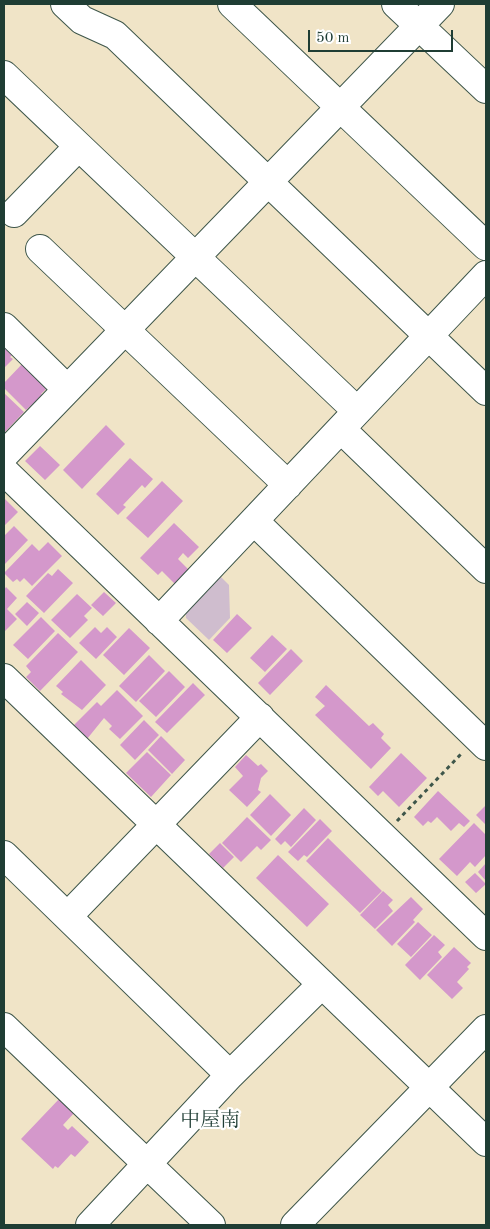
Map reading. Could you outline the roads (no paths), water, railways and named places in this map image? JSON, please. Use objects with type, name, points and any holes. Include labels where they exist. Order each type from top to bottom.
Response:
[{"type":"street","points":[[65,4],[82,20],[114,35],[486,391]]},
{"type":"street","points":[[232,4],[486,246]]},
{"type":"street","points":[[396,4],[486,89]]},
{"type":"street","points":[[4,455],[440,4]]},
{"type":"street","points":[[4,75],[78,147],[196,256],[486,569]]},
{"type":"street","points":[[14,213],[78,147]]},
{"type":"street","points":[[40,249],[288,485]]},
{"type":"street","points":[[159,621],[486,275]]},
{"type":"street","points":[[4,327],[67,390]]},
{"type":"street","points":[[4,471],[486,936]]},
{"type":"street","points":[[254,521],[482,741]]},
{"type":"street","points":[[4,678],[486,1142]]},
{"type":"street","points":[[68,916],[260,717]]},
{"type":"street","points":[[4,855],[230,1075]]},
{"type":"street","points":[[90,1225],[230,1075],[322,984]]},
{"type":"street","points":[[4,1027],[147,1166],[211,1225]]},
{"type":"street","points":[[295,1225],[486,1029]]},
{"type":"district","name":"中屋南","points":[[210,1121]]}]
